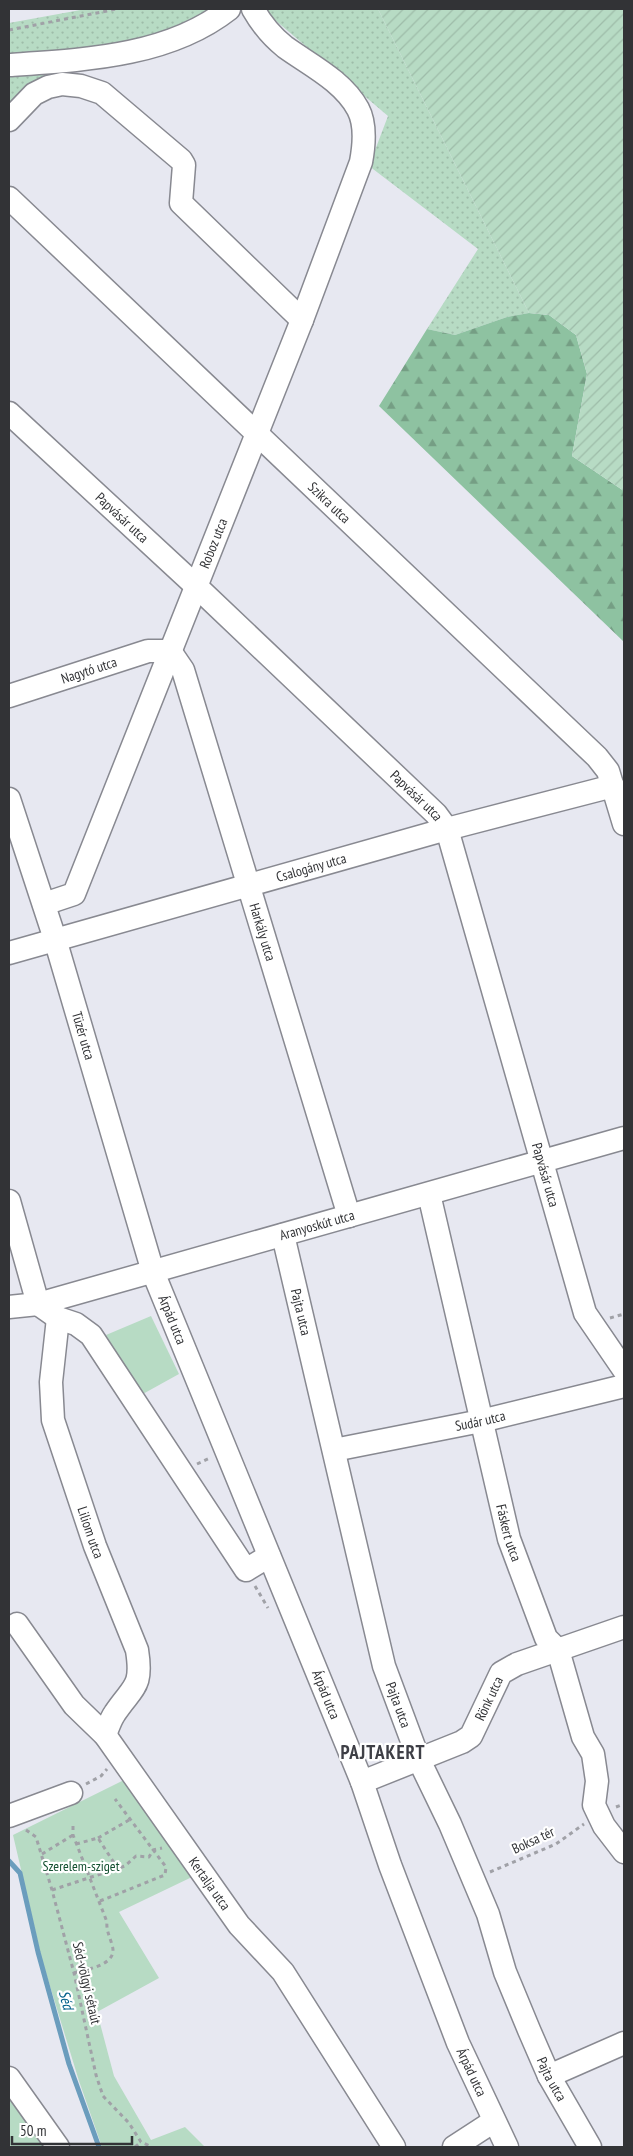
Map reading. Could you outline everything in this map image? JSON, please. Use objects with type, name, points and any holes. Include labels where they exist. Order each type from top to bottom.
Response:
[{"type":"street","name":"Roboz utca","points":[[44,904],[74,894],[257,435],[361,162],[364,146],[362,128],[359,111],[350,97],[327,76],[278,41],[261,22],[253,9]]},
{"type":"street","points":[[9,65],[77,61],[146,48],[181,36],[223,11]]},
{"type":"street","points":[[77,61],[81,86]]},
{"type":"street","points":[[9,120],[34,94],[48,87],[62,84],[81,86],[102,93],[181,160],[184,165],[181,203],[302,320]]},
{"type":"street","name":"Szikra utca","points":[[9,198],[597,757],[608,771],[624,824]]},
{"type":"street","name":"Papvásár utca","points":[[9,413],[196,586],[436,814],[447,829],[540,1161],[585,1313],[590,1323],[624,1370]]},
{"type":"street","name":"Nagytó utca","points":[[9,696],[148,651],[170,651]]},
{"type":"street","name":"Harkály utca","points":[[170,651],[183,670],[349,1216]]},
{"type":"street","name":"Csalogány utca","points":[[9,953],[447,829],[613,786]]},
{"type":"street","name":"Tüzér utca","points":[[9,799],[55,939],[153,1272]]},
{"type":"street","name":"Aranyoskút utca","points":[[9,1307],[38,1304],[624,1138]]},
{"type":"street","name":"Fáskert utca","points":[[429,1194],[509,1539],[546,1638],[558,1650],[583,1737],[593,1754],[597,1781],[594,1805],[604,1826],[624,1852]]},
{"type":"street","points":[[9,1201],[38,1304],[58,1318],[76,1324],[91,1335],[246,1570],[269,1556]]},
{"type":"street","name":"Pajta utca","points":[[283,1235],[384,1666],[419,1760],[450,1824],[488,1914],[505,1972],[549,2076],[590,2147]]},
{"type":"street","name":"Árpád utca","points":[[153,1272],[362,1782],[390,1865],[458,2044],[507,2147]]},
{"type":"street","name":"Liliom utca","points":[[58,1318],[51,1382],[53,1420],[95,1546],[137,1650],[140,1667],[138,1682],[130,1696],[114,1714],[105,1735]]},
{"type":"street","name":"Sudár utca","points":[[334,1450],[481,1421],[624,1386]]},
{"type":"street","points":[[223,1536],[254,1519]]},
{"type":"street","name":"Kertalja utca","points":[[17,1624],[74,1706],[105,1735],[239,1925],[283,1972],[394,2147]]},
{"type":"street","name":"Rönk utca","points":[[362,1782],[462,1742],[471,1736],[501,1673],[517,1664],[624,1627]]},
{"type":"street","points":[[16,1822],[71,1793]]},
{"type":"street","points":[[549,2076],[624,2043]]},
{"type":"street","points":[[9,2078],[58,2147]]},
{"type":"street","points":[[454,2147],[494,2121]]},
{"type":"path","points":[[9,30],[117,9]]},
{"type":"path","points":[[181,1472],[225,1451]]},
{"type":"path","points":[[71,1793],[101,1776],[120,1756]]},
{"type":"path","points":[[100,1902],[165,1875],[166,1867],[115,1799]]},
{"type":"path","name":"Boksa tér","points":[[473,1879],[556,1844],[598,1814]]},
{"type":"path","points":[[76,1844],[98,1838],[129,1820]]},
{"type":"path","name":"Séd-völgyi sétaút","points":[[16,1822],[36,1836],[42,1854],[74,1973],[96,2075],[103,2096],[129,2123],[140,2142]]},
{"type":"path","points":[[73,1826],[73,1835],[92,1878],[108,1922],[106,1928],[114,1949],[111,1959],[104,1964],[74,1973]]},
{"type":"path","points":[[42,1854],[73,1835]]},
{"type":"path","points":[[98,1838],[118,1869]]},
{"type":"path","points":[[52,1890],[118,1869],[125,1866],[136,1856],[149,1857],[153,1850],[157,1848],[166,1848]]},
{"type":"path","points":[[135,2147],[140,2142],[152,2147]]},
{"type":"green space","points":[[86,9],[231,9],[67,63],[9,116],[9,23]]},
{"type":"green space","points":[[262,9],[378,9],[529,313],[507,317],[455,335],[427,329],[478,249],[369,166],[388,116]]},
{"type":"green space","points":[[378,9],[624,9],[624,491],[572,456],[587,374],[576,335],[549,315],[529,313]]},
{"type":"green space","points":[[529,313],[549,315],[576,335],[587,374],[572,456],[624,491],[624,642],[379,406],[427,329],[455,335],[507,317]]},
{"type":"green space","points":[[151,1316],[179,1374],[141,1395],[106,1335]]},
{"type":"green space","name":"Szerelem-sziget","points":[[124,1780],[192,1877],[119,1912],[159,1978],[97,2012],[114,2076],[151,2140],[185,2127],[205,2147],[102,2147],[79,2081],[42,1960],[13,1835]]},
{"type":"green space","points":[[9,2093],[49,2147],[9,2147]]},
{"type":"waterway","name":"Séd","points":[[9,1861],[20,1873],[38,1952],[69,2064],[99,2147]]},
{"type":"district","name":"PAJTAKERT","points":[[383,1752]]}]
